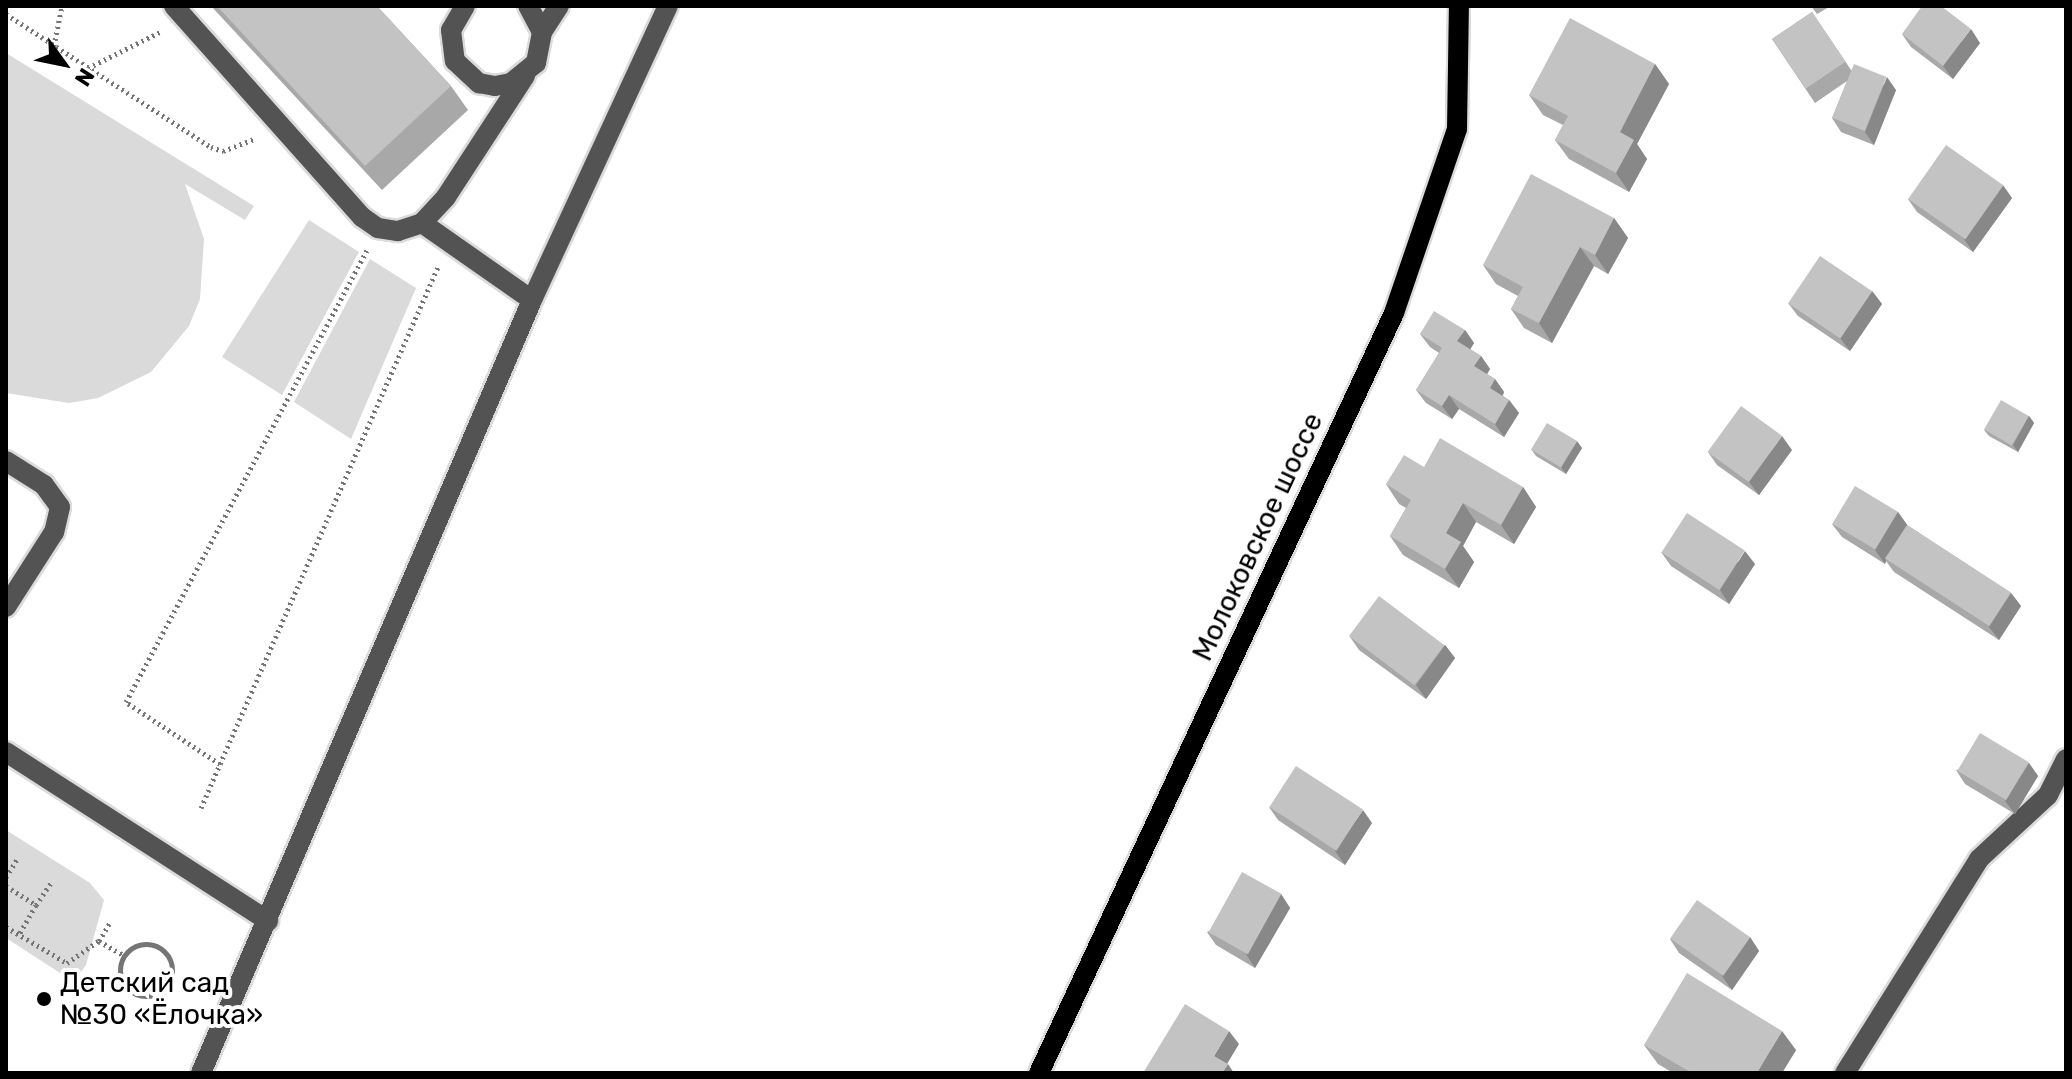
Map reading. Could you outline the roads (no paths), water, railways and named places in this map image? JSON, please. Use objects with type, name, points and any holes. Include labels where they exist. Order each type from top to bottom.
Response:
[{"type":"main road","name":"Молоковское шоссе","points":[[1039,1073],[1394,313],[1457,129],[1459,6]]},
{"type":"street","points":[[180,12],[362,217],[378,228],[398,231],[422,223],[446,197],[542,49],[542,32],[528,6]]},
{"type":"street","points":[[542,32],[559,6]]},
{"type":"street","points":[[201,1073],[532,300],[668,6]]},
{"type":"street","points":[[461,7],[451,30],[450,46],[465,74],[495,86],[525,76]]},
{"type":"street","points":[[422,223],[532,300]]},
{"type":"street","points":[[6,461],[44,485],[60,507],[54,532],[6,607]]},
{"type":"street","points":[[6,752],[268,921]]},
{"type":"street","points":[[1845,1073],[1979,859],[2048,795],[2066,759]]},
{"type":"place","name":"Детский сад №30 «Ёлочка»","points":[[44,999]]}]
